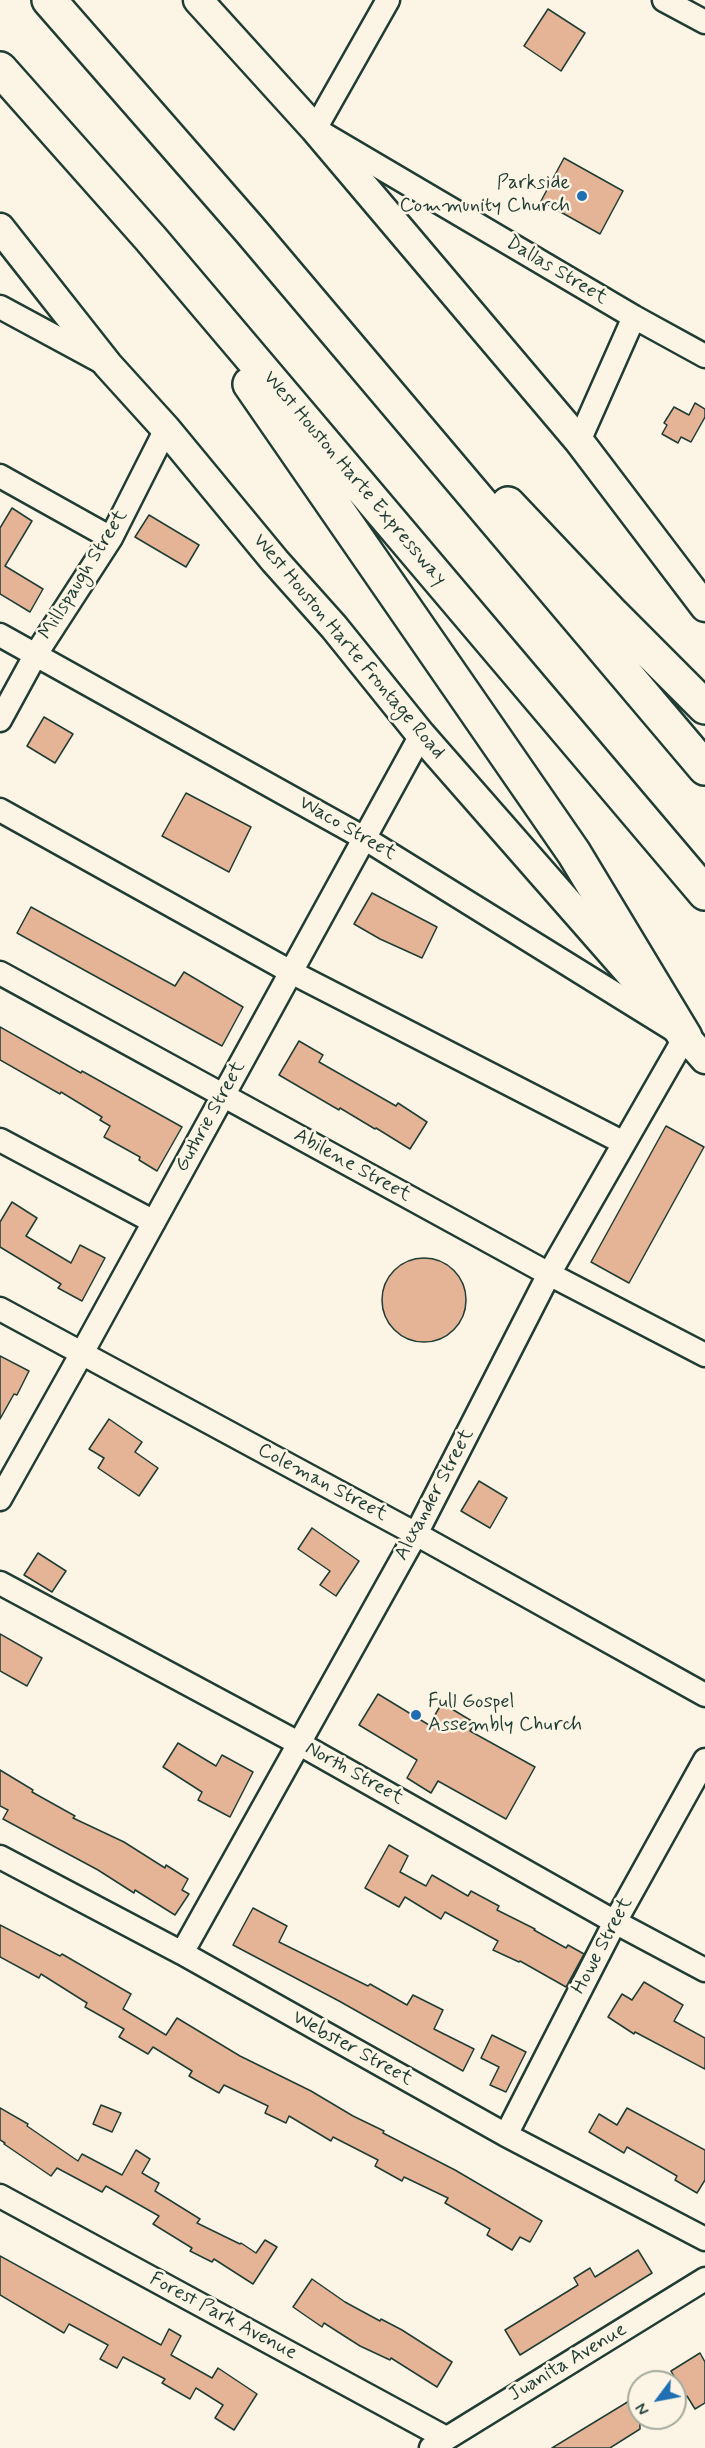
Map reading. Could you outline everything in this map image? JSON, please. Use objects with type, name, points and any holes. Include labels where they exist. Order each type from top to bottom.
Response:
[{"type":"highway","points":[[49,0],[250,230],[705,768]]},
{"type":"highway","name":"West Houston Harte Expressway","points":[[0,69],[151,239],[705,893]]},
{"type":"highway","points":[[250,230],[613,615],[705,707]]},
{"type":"highway","points":[[151,239],[356,540],[574,853],[695,1048]]},
{"type":"main road","points":[[198,0],[315,129],[579,441],[705,607]]},
{"type":"main road","name":"West Houston Harte Frontage Road","points":[[0,228],[108,365],[166,429],[275,561],[334,627],[421,735],[695,1048]]},
{"type":"street","points":[[315,129],[388,0]]},
{"type":"street","points":[[664,0],[705,22]]},
{"type":"street","name":"Dallas Street","points":[[315,129],[634,317],[705,356]]},
{"type":"street","points":[[0,307],[108,365]]},
{"type":"street","points":[[579,441],[634,317]]},
{"type":"street","name":"Millspaugh Street","points":[[0,720],[36,654],[111,538],[166,429]]},
{"type":"street","points":[[0,476],[111,538]]},
{"type":"street","name":"Waco Street","points":[[0,635],[364,838],[695,1048]]},
{"type":"street","name":"Guthrie Street","points":[[0,1499],[421,735]]},
{"type":"street","points":[[0,810],[291,972],[624,1143]]},
{"type":"street","name":"Abilene Street","points":[[0,973],[549,1274],[705,1355]]},
{"type":"street","name":"Alexander Street","points":[[182,1953],[416,1534],[549,1274],[624,1143],[695,1048]]},
{"type":"street","points":[[0,1140],[154,1222]]},
{"type":"street","name":"Coleman Street","points":[[0,1309],[416,1534],[705,1695]]},
{"type":"street","name":"North Street","points":[[0,1583],[300,1744],[615,1922],[705,1970]]},
{"type":"street","name":"Howe Street","points":[[506,2135],[615,1922],[705,1760]]},
{"type":"street","name":"Webster Street","points":[[0,1857],[182,1953],[506,2135],[705,2239]]},
{"type":"street","name":"Forest Park Avenue","points":[[0,2196],[438,2443]]},
{"type":"street","name":"Juanita Avenue","points":[[438,2443],[705,2279]]},
{"type":"building","points":[[548,9],[585,33],[561,71],[524,46]]},
{"type":"building","name":"Parkside Community Church","points":[[564,158],[623,191],[600,234],[541,201]]},
{"type":"building","points":[[695,403],[705,409],[705,417],[691,442],[681,437],[678,443],[662,434],[667,425],[664,423],[674,407],[689,415]]},
{"type":"building","points":[[12,508],[32,521],[5,566],[43,589],[30,612],[0,594],[0,528]]},
{"type":"building","points":[[149,515],[199,545],[186,567],[135,537]]},
{"type":"building","points":[[44,717],[73,734],[55,763],[27,746]]},
{"type":"building","points":[[186,793],[251,827],[229,872],[162,836]]},
{"type":"building","points":[[372,893],[437,927],[422,958],[354,924]]},
{"type":"building","points":[[31,907],[175,986],[184,972],[243,1007],[222,1046],[17,933]]},
{"type":"building","points":[[0,1027],[182,1127],[157,1171],[139,1160],[140,1157],[104,1137],[110,1126],[100,1120],[102,1117],[61,1092],[60,1094],[0,1060]]},
{"type":"building","points":[[299,1041],[323,1055],[319,1062],[396,1106],[398,1103],[427,1122],[410,1149],[279,1075]]},
{"type":"building","points":[[666,1126],[704,1147],[629,1283],[591,1262]]},
{"type":"building","points":[[12,1202],[37,1218],[26,1236],[71,1263],[80,1245],[105,1258],[82,1301],[58,1288],[61,1284],[0,1247],[0,1222]]},
{"type":"building","points":[[424,1258],[440,1261],[454,1270],[463,1284],[466,1300],[463,1316],[454,1330],[440,1339],[424,1342],[408,1339],[394,1330],[385,1316],[382,1300],[385,1284],[394,1270],[408,1261]]},
{"type":"building","points":[[0,1356],[29,1371],[17,1395],[14,1394],[0,1419]]},
{"type":"building","points":[[109,1419],[142,1442],[135,1452],[158,1468],[139,1496],[98,1468],[104,1458],[89,1449]]},
{"type":"building","points":[[479,1481],[507,1498],[490,1528],[461,1511]]},
{"type":"building","points":[[312,1528],[359,1561],[336,1596],[320,1585],[330,1571],[298,1549]]},
{"type":"building","points":[[38,1553],[66,1571],[52,1592],[24,1575]]},
{"type":"building","points":[[0,1634],[42,1658],[27,1686],[0,1671]]},
{"type":"building","points":[[378,1694],[429,1725],[442,1703],[475,1723],[470,1731],[535,1767],[506,1819],[438,1781],[431,1793],[407,1778],[417,1760],[359,1725]]},
{"type":"building","points":[[178,1743],[216,1766],[222,1755],[253,1772],[230,1817],[198,1800],[202,1792],[163,1767]]},
{"type":"building","points":[[0,1770],[33,1790],[32,1792],[75,1816],[73,1818],[124,1842],[165,1868],[166,1865],[188,1879],[182,1890],[189,1894],[175,1915],[135,1890],[134,1893],[98,1870],[3,1819],[8,1810],[0,1806]]},
{"type":"building","points":[[389,1845],[408,1856],[400,1872],[426,1886],[432,1875],[468,1896],[471,1891],[499,1906],[497,1910],[566,1948],[568,1945],[584,1954],[566,1987],[520,1961],[493,1950],[498,1941],[445,1912],[441,1919],[405,1897],[399,1907],[365,1888]]},
{"type":"building","points":[[253,1908],[287,1926],[279,1942],[368,1986],[370,1984],[407,2005],[413,1995],[443,2010],[434,2029],[474,2049],[463,2071],[339,2001],[233,1945]]},
{"type":"building","points":[[0,1925],[60,1956],[62,1954],[131,1994],[123,2009],[166,2035],[177,2018],[240,2056],[311,2091],[542,2221],[530,2242],[520,2237],[512,2250],[487,2235],[490,2229],[445,2203],[448,2198],[404,2177],[402,2181],[375,2166],[378,2160],[333,2137],[331,2141],[289,2116],[286,2123],[265,2113],[268,2106],[224,2085],[219,2093],[189,2076],[192,2071],[153,2047],[148,2054],[119,2037],[124,2029],[85,2007],[87,2003],[41,1974],[39,1978],[0,1957]]},
{"type":"building","points":[[644,1982],[683,2005],[674,2021],[705,2038],[705,2069],[635,2032],[634,2034],[608,2017],[622,1994],[632,2000]]},
{"type":"building","points":[[492,2035],[526,2052],[506,2092],[490,2085],[499,2067],[481,2058]]},
{"type":"building","points":[[101,2105],[121,2113],[112,2132],[93,2124]]},
{"type":"building","points":[[0,2108],[28,2124],[27,2126],[78,2161],[82,2154],[122,2175],[136,2150],[150,2159],[142,2173],[159,2183],[155,2191],[200,2219],[197,2223],[241,2243],[256,2253],[265,2240],[277,2247],[253,2284],[214,2259],[212,2262],[190,2251],[192,2248],[153,2224],[159,2216],[106,2186],[102,2192],[57,2168],[51,2176],[4,2144],[0,2140]]},
{"type":"building","points":[[627,2108],[705,2150],[705,2180],[697,2193],[675,2180],[677,2176],[627,2147],[624,2153],[589,2132],[599,2114],[617,2125]]},
{"type":"building","points":[[638,2250],[652,2273],[520,2355],[505,2330],[578,2285],[574,2278],[590,2268],[595,2277]]},
{"type":"building","points":[[0,2256],[161,2345],[169,2329],[181,2336],[171,2355],[212,2378],[218,2368],[257,2394],[234,2430],[215,2418],[223,2405],[196,2388],[190,2399],[162,2383],[165,2379],[123,2357],[117,2368],[100,2359],[108,2345],[69,2324],[64,2333],[0,2295]]},
{"type":"building","points":[[312,2279],[345,2302],[402,2330],[452,2362],[437,2387],[391,2358],[390,2360],[360,2346],[324,2323],[322,2327],[293,2307]]},
{"type":"building","points":[[700,2353],[705,2362],[705,2403],[695,2409],[687,2396],[687,2370],[673,2370]]},
{"type":"building","points":[[627,2402],[627,2430],[638,2430],[610,2448],[552,2448]]},
{"type":"place","name":"Parkside Community Church","points":[[582,196]]},
{"type":"place","name":"Full Gospel Assembly Church","points":[[416,1715]]}]
